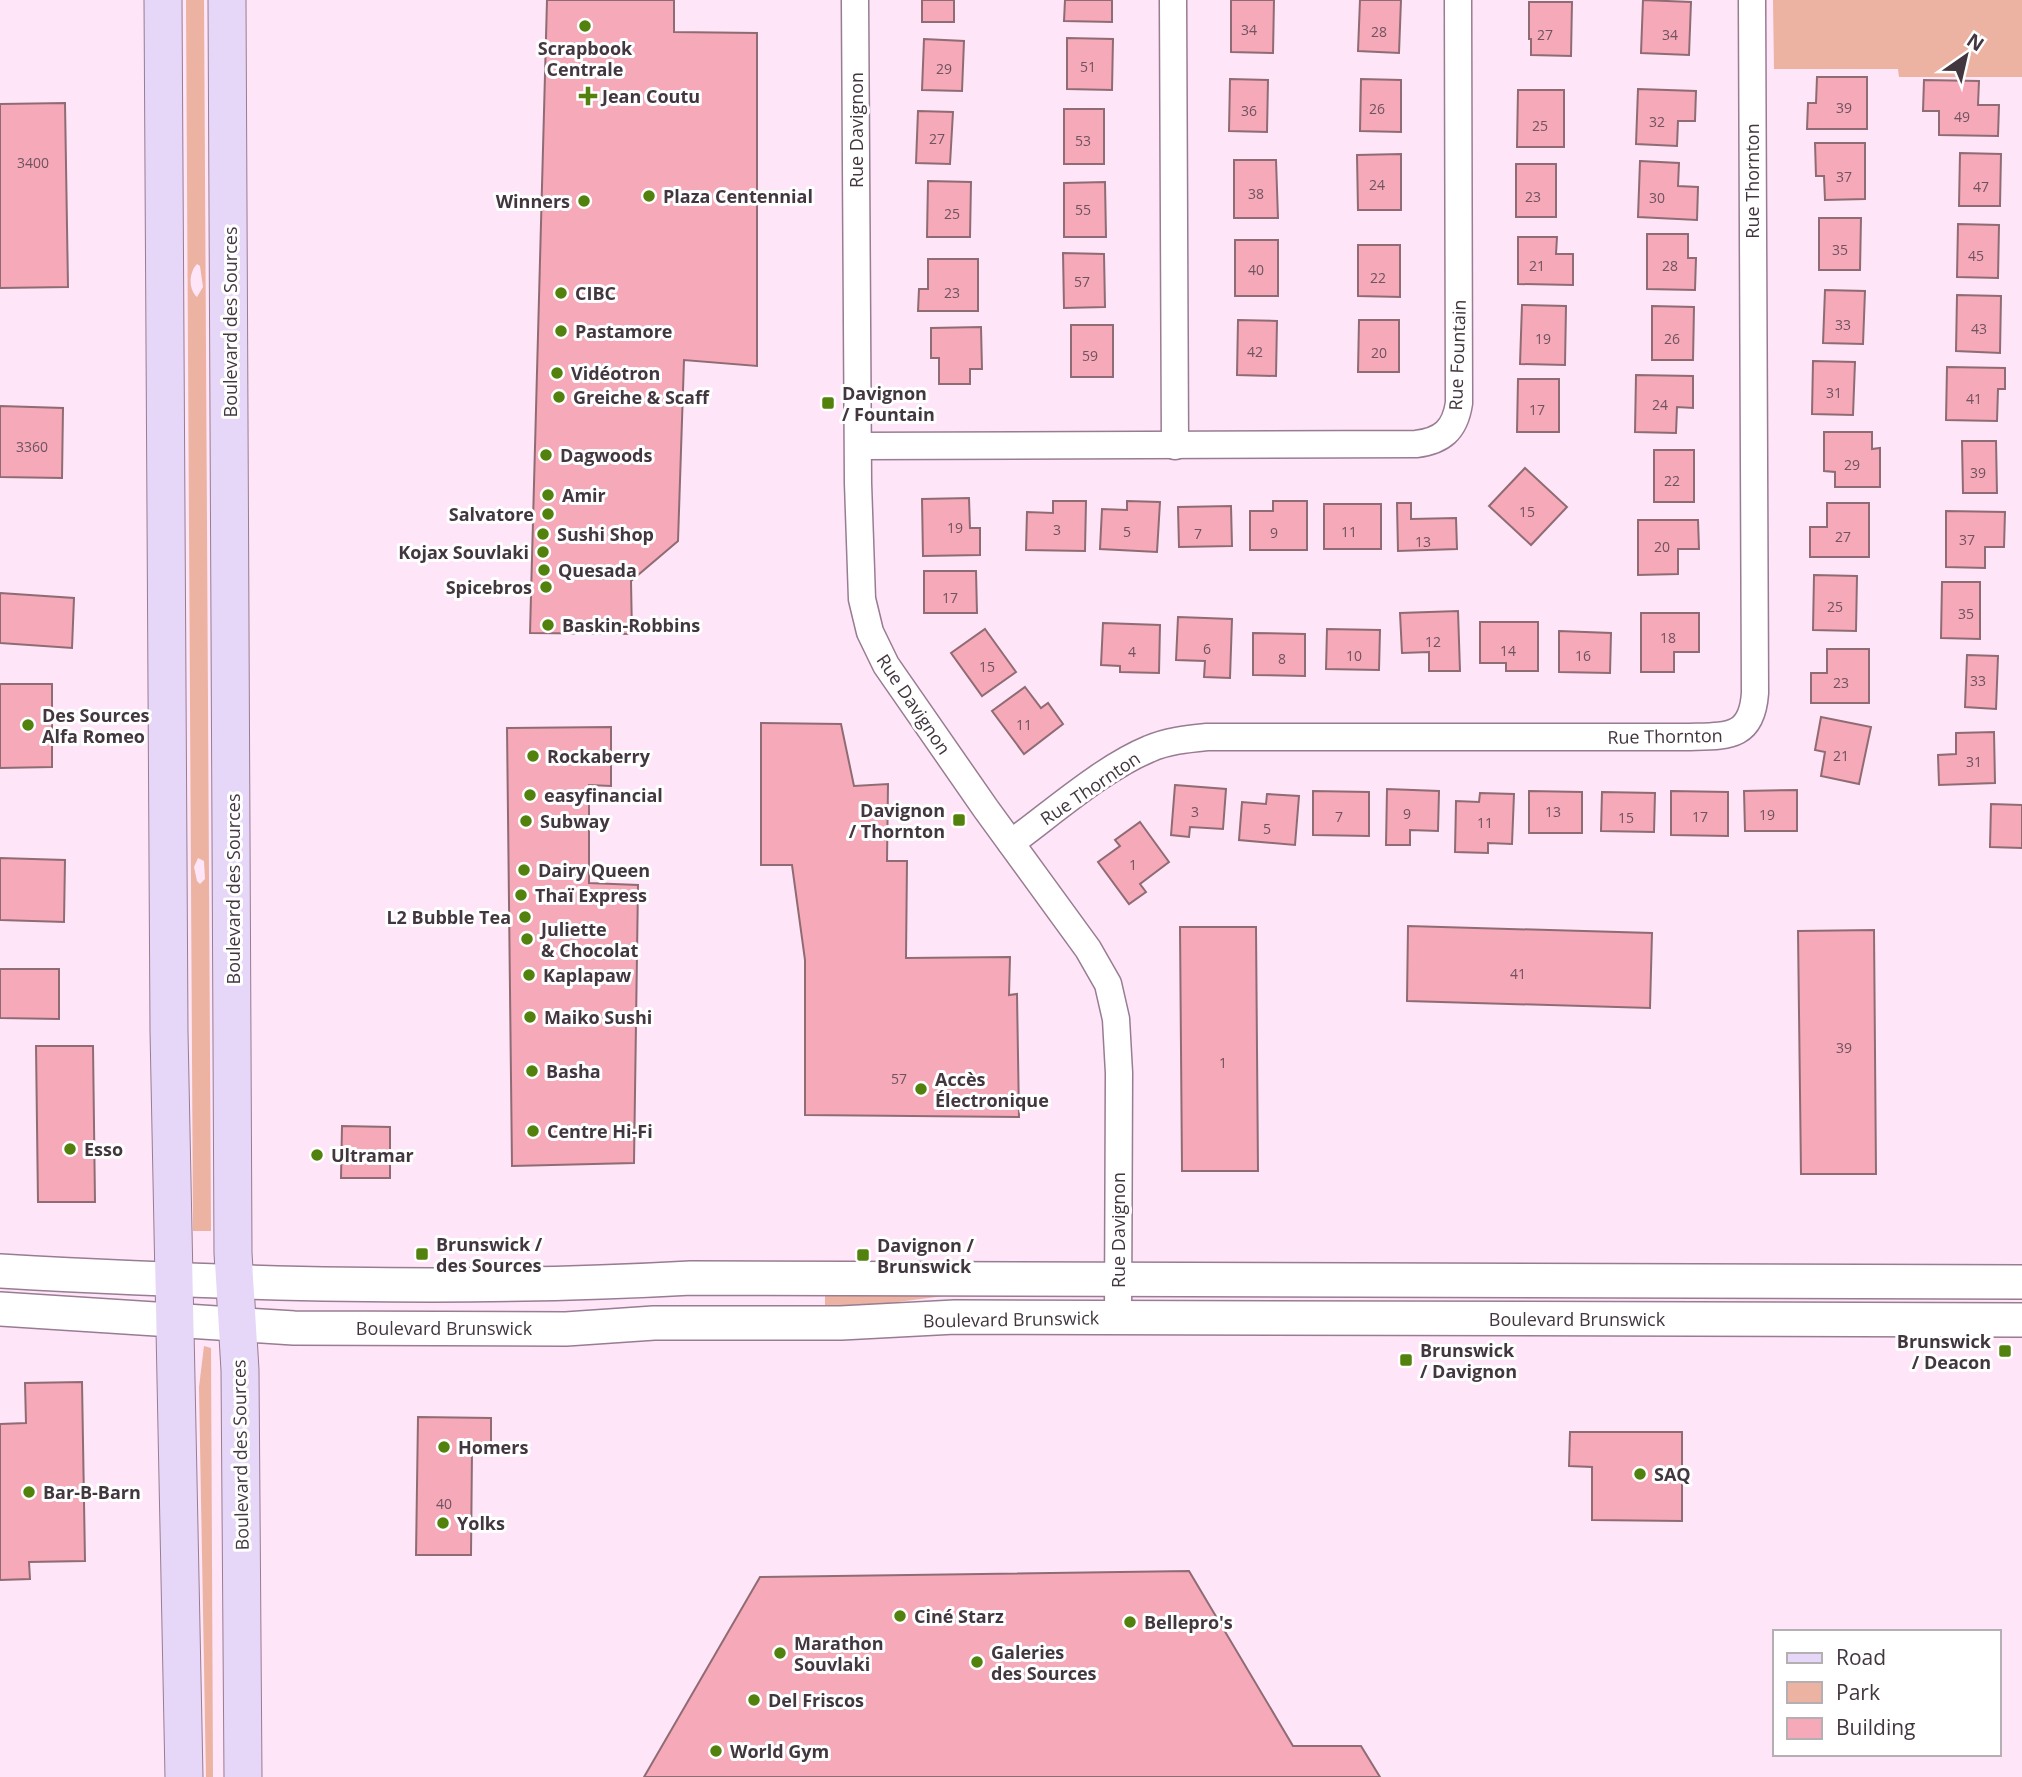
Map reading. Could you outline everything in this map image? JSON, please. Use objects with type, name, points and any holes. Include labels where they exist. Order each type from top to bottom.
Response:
[{"type":"main road","points":[[163,0],[168,941],[172,1279],[184,1777]]},
{"type":"main road","name":"Boulevard des Sources","points":[[227,0],[233,1195],[240,1370],[243,1777]]},
{"type":"street","name":"Rue Davignon","points":[[855,0],[862,599],[870,632],[902,690],[1104,975],[1116,1019],[1119,1073],[1118,1318]]},
{"type":"street","points":[[1173,0],[1175,446]]},
{"type":"street","name":"Rue Fountain","points":[[859,446],[1416,444],[1438,439],[1452,426],[1459,403],[1458,0]]},
{"type":"street","name":"Rue Thornton","points":[[1011,843],[1126,761],[1150,748],[1185,739],[1690,737],[1735,733],[1746,724],[1753,712],[1755,693],[1752,0]]},
{"type":"street","points":[[0,1270],[235,1281],[574,1285],[691,1278],[2022,1282]]},
{"type":"street","name":"Boulevard Brunswick","points":[[0,1309],[307,1328],[566,1329],[654,1322],[802,1324],[955,1317],[2022,1320]]},
{"type":"green space","points":[[186,0],[204,0],[211,1231],[193,1231]],"holes":[[[197,264],[200,266],[203,287],[197,297],[192,290],[191,280],[192,271]],[[198,858],[204,861],[205,879],[200,884],[194,867]]]},
{"type":"green space","points":[[1773,0],[2022,0],[2022,77],[1899,77],[1898,69],[1774,69]]},
{"type":"green space","points":[[825,1292],[944,1292],[944,1296],[850,1308],[825,1308]]},
{"type":"green space","points":[[204,1346],[211,1348],[213,1777],[206,1777],[199,1387]]},
{"type":"building","name":"Plaza Centennial","points":[[547,0],[674,0],[674,32],[757,33],[757,366],[684,360],[678,541],[631,581],[632,634],[530,633]]},
{"type":"building","points":[[922,0],[954,0],[954,22],[922,22]]},
{"type":"building","points":[[1065,0],[1112,0],[1112,22],[1064,21]]},
{"type":"building","points":[[1231,0],[1274,0],[1273,53],[1231,52]]},
{"type":"building","points":[[1360,0],[1401,0],[1399,53],[1358,51]]},
{"type":"building","points":[[1643,0],[1691,2],[1689,55],[1641,53]]},
{"type":"building","points":[[1529,2],[1572,2],[1571,56],[1531,55]]},
{"type":"building","points":[[1067,38],[1113,39],[1112,90],[1067,89]]},
{"type":"building","points":[[924,39],[964,41],[962,91],[922,90]]},
{"type":"building","points":[[1817,77],[1867,77],[1867,129],[1807,129],[1808,103],[1816,103]]},
{"type":"building","points":[[1230,79],[1268,80],[1267,132],[1229,131]]},
{"type":"building","points":[[1361,79],[1401,80],[1401,132],[1360,131]]},
{"type":"building","points":[[1924,80],[1979,81],[1978,105],[1999,105],[1998,136],[1939,135],[1939,111],[1923,111]]},
{"type":"building","points":[[1638,89],[1696,91],[1695,121],[1678,121],[1677,146],[1636,144]]},
{"type":"building","points":[[1518,90],[1564,90],[1564,147],[1517,147]]},
{"type":"building","points":[[65,103],[68,287],[0,288],[0,104]]},
{"type":"building","points":[[1064,109],[1104,109],[1104,164],[1064,164]]},
{"type":"building","points":[[918,111],[953,112],[950,164],[916,163]]},
{"type":"building","points":[[1815,143],[1865,143],[1865,199],[1825,200],[1824,176],[1816,176]]},
{"type":"building","points":[[1960,153],[2001,154],[2000,206],[1959,206]]},
{"type":"building","points":[[1401,154],[1401,210],[1358,210],[1357,155]]},
{"type":"building","points":[[1234,160],[1276,160],[1278,218],[1234,218]]},
{"type":"building","points":[[1640,161],[1679,163],[1678,186],[1698,187],[1697,220],[1638,217]]},
{"type":"building","points":[[1516,164],[1556,164],[1556,217],[1516,217]]},
{"type":"building","points":[[928,181],[971,182],[970,237],[927,237]]},
{"type":"building","points":[[1105,182],[1106,237],[1064,237],[1064,183]]},
{"type":"building","points":[[1819,218],[1861,218],[1860,270],[1819,270]]},
{"type":"building","points":[[1958,224],[1999,225],[1998,278],[1957,277]]},
{"type":"building","points":[[1647,234],[1688,234],[1688,258],[1696,258],[1695,290],[1647,289]]},
{"type":"building","points":[[1518,237],[1557,237],[1556,254],[1573,254],[1573,285],[1518,284]]},
{"type":"building","points":[[1235,240],[1278,240],[1278,296],[1235,296]]},
{"type":"building","points":[[1358,245],[1400,245],[1400,297],[1358,296]]},
{"type":"building","points":[[1063,253],[1104,254],[1105,307],[1064,308]]},
{"type":"building","points":[[928,259],[978,259],[978,311],[918,311],[919,289],[928,289]]},
{"type":"building","points":[[1825,290],[1865,291],[1863,344],[1823,343]]},
{"type":"building","points":[[1957,295],[2001,296],[2000,353],[1956,351]]},
{"type":"building","points":[[1522,305],[1566,306],[1565,365],[1520,364]]},
{"type":"building","points":[[1652,306],[1694,307],[1693,360],[1652,360]]},
{"type":"building","points":[[1238,320],[1277,321],[1276,376],[1237,375]]},
{"type":"building","points":[[1359,320],[1399,320],[1399,372],[1358,372]]},
{"type":"building","points":[[1071,325],[1113,325],[1113,377],[1071,377]]},
{"type":"building","points":[[981,327],[982,369],[970,369],[970,384],[939,384],[939,358],[931,358],[931,328]]},
{"type":"building","points":[[1813,361],[1855,362],[1853,415],[1812,414]]},
{"type":"building","points":[[1947,367],[2005,368],[2005,389],[1998,389],[1997,421],[1946,420]]},
{"type":"building","points":[[1636,375],[1693,376],[1693,408],[1677,407],[1676,433],[1635,432]]},
{"type":"building","points":[[1518,379],[1559,379],[1559,432],[1517,432]]},
{"type":"building","points":[[0,406],[63,408],[62,478],[0,477]]},
{"type":"building","points":[[1824,432],[1872,432],[1872,449],[1880,448],[1880,487],[1835,487],[1835,472],[1824,471]]},
{"type":"building","points":[[1962,441],[1996,441],[1997,493],[1963,493]]},
{"type":"building","points":[[1654,450],[1694,450],[1694,502],[1654,502]]},
{"type":"building","points":[[1525,468],[1567,507],[1531,545],[1489,506]]},
{"type":"building","points":[[969,498],[970,528],[980,528],[980,555],[923,556],[922,499]]},
{"type":"building","points":[[1053,501],[1086,501],[1085,551],[1026,550],[1027,512],[1053,513]]},
{"type":"building","points":[[1127,501],[1160,502],[1157,552],[1100,549],[1102,509],[1127,510]]},
{"type":"building","points":[[1273,501],[1307,501],[1307,550],[1250,550],[1250,511],[1273,511]]},
{"type":"building","points":[[1397,503],[1411,503],[1411,519],[1456,518],[1457,549],[1398,551]]},
{"type":"building","points":[[1827,503],[1869,503],[1869,557],[1810,557],[1810,527],[1827,527]]},
{"type":"building","points":[[1324,504],[1381,504],[1381,549],[1324,549]]},
{"type":"building","points":[[1231,506],[1232,546],[1179,547],[1178,507]]},
{"type":"building","points":[[1946,511],[2005,512],[2004,547],[1985,547],[1985,568],[1946,567]]},
{"type":"building","points":[[1638,520],[1698,520],[1699,549],[1678,549],[1678,574],[1638,575]]},
{"type":"building","points":[[924,571],[976,571],[977,613],[924,613]]},
{"type":"building","points":[[1814,575],[1857,576],[1856,631],[1813,630]]},
{"type":"building","points":[[1942,582],[1980,582],[1980,639],[1941,638]]},
{"type":"building","points":[[0,593],[74,598],[72,648],[0,643]]},
{"type":"building","points":[[1458,611],[1460,671],[1429,671],[1429,652],[1402,653],[1400,613]]},
{"type":"building","points":[[1641,613],[1699,613],[1699,652],[1674,652],[1674,672],[1641,672]]},
{"type":"building","points":[[1178,617],[1232,619],[1230,678],[1204,677],[1205,661],[1176,660]]},
{"type":"building","points":[[1480,622],[1538,622],[1538,671],[1506,671],[1506,663],[1480,663]]},
{"type":"building","points":[[1103,623],[1160,625],[1159,673],[1120,672],[1120,666],[1101,665]]},
{"type":"building","points":[[985,629],[1016,672],[982,696],[951,653]]},
{"type":"building","points":[[1327,629],[1380,630],[1379,670],[1326,669]]},
{"type":"building","points":[[1559,631],[1611,633],[1610,673],[1559,672]]},
{"type":"building","points":[[1253,633],[1305,634],[1305,676],[1253,675]]},
{"type":"building","points":[[1827,649],[1869,649],[1869,703],[1811,703],[1811,673],[1827,673]]},
{"type":"building","points":[[1967,655],[1998,656],[1996,709],[1965,707]]},
{"type":"building","points":[[0,684],[52,684],[52,767],[0,768]]},
{"type":"building","points":[[1025,687],[1041,708],[1048,703],[1063,724],[1024,754],[992,711]]},
{"type":"building","points":[[1821,717],[1871,727],[1859,784],[1821,776],[1825,752],[1815,750]]},
{"type":"building","points":[[761,723],[841,724],[854,786],[888,784],[887,861],[907,861],[906,958],[1010,957],[1009,995],[1017,994],[1019,1117],[805,1115],[805,960],[792,865],[761,865]]},
{"type":"building","points":[[611,727],[611,786],[589,785],[589,883],[638,885],[634,1163],[512,1166],[507,728]]},
{"type":"building","points":[[1994,732],[1995,783],[1939,785],[1938,755],[1956,754],[1956,733]]},
{"type":"building","points":[[1175,785],[1226,789],[1223,829],[1190,827],[1189,837],[1171,835]]},
{"type":"building","points":[[1387,789],[1439,791],[1438,831],[1410,830],[1410,845],[1386,845]]},
{"type":"building","points":[[1797,790],[1797,831],[1745,831],[1744,791]]},
{"type":"building","points":[[1313,791],[1369,792],[1369,836],[1313,835]]},
{"type":"building","points":[[1529,791],[1582,792],[1582,833],[1529,833]]},
{"type":"building","points":[[1671,791],[1728,792],[1728,836],[1671,835]]},
{"type":"building","points":[[1602,792],[1655,793],[1654,832],[1601,831]]},
{"type":"building","points":[[1480,793],[1514,794],[1512,844],[1488,843],[1488,853],[1455,852],[1456,801],[1479,802]]},
{"type":"building","points":[[1267,794],[1299,796],[1295,845],[1239,840],[1242,802],[1266,804]]},
{"type":"building","points":[[1991,804],[2022,805],[2022,848],[1990,847]]},
{"type":"building","points":[[1140,822],[1169,862],[1140,884],[1146,892],[1129,904],[1098,862],[1120,846],[1115,840]]},
{"type":"building","points":[[0,858],[65,860],[64,922],[0,920]]},
{"type":"building","points":[[1408,926],[1652,933],[1650,1008],[1407,1001]]},
{"type":"building","points":[[1180,927],[1256,927],[1258,1171],[1182,1171]]},
{"type":"building","points":[[1874,930],[1876,1174],[1801,1174],[1798,931]]},
{"type":"building","points":[[0,969],[59,969],[59,1019],[0,1018]]},
{"type":"building","points":[[36,1046],[93,1046],[95,1202],[38,1202]]},
{"type":"building","points":[[342,1126],[390,1127],[390,1178],[341,1178]]},
{"type":"building","points":[[82,1382],[85,1561],[29,1562],[30,1579],[0,1580],[0,1424],[26,1423],[25,1383]]},
{"type":"building","points":[[418,1417],[491,1418],[491,1451],[472,1451],[471,1555],[416,1555]]},
{"type":"building","points":[[1570,1432],[1682,1432],[1682,1521],[1592,1520],[1592,1467],[1569,1466]]},
{"type":"building","name":"Galeries des Sources","points":[[1189,1571],[1293,1746],[1361,1746],[1380,1777],[644,1777],[760,1577]]},
{"type":"place","name":"Scrapbook Centrale","points":[[585,26]]},
{"type":"place","name":"Jean Coutu","points":[[588,96]]},
{"type":"place","name":"Plaza Centennial","points":[[649,196]]},
{"type":"place","name":"Winners","points":[[584,201]]},
{"type":"place","name":"CIBC","points":[[561,293]]},
{"type":"place","name":"Pastamore","points":[[561,331]]},
{"type":"place","name":"Vidéotron","points":[[557,373]]},
{"type":"place","name":"Greiche & Scaff","points":[[559,397]]},
{"type":"place","name":"Davignon / Fountain","points":[[828,403]]},
{"type":"place","name":"Dagwoods","points":[[546,455]]},
{"type":"place","name":"Amir","points":[[548,495]]},
{"type":"place","name":"Salvatore","points":[[548,514]]},
{"type":"place","name":"Sushi Shop","points":[[543,534]]},
{"type":"place","name":"Kojax Souvlaki","points":[[543,552]]},
{"type":"place","name":"Quesada","points":[[544,570]]},
{"type":"place","name":"Spicebros","points":[[546,587]]},
{"type":"place","name":"Baskin-Robbins","points":[[548,625]]},
{"type":"place","name":"Des Sources Alfa Romeo","points":[[28,725]]},
{"type":"place","name":"Rockaberry","points":[[533,756]]},
{"type":"place","name":"easyfinancial","points":[[530,795]]},
{"type":"place","name":"Davignon / Thornton","points":[[959,820]]},
{"type":"place","name":"Subway","points":[[526,821]]},
{"type":"place","name":"Dairy Queen","points":[[524,870]]},
{"type":"place","name":"Thaï Express","points":[[521,895]]},
{"type":"place","name":"L2 Bubble Tea","points":[[525,917]]},
{"type":"place","name":"Juliette & Chocolat","points":[[527,939]]},
{"type":"place","name":"Kaplapaw","points":[[529,975]]},
{"type":"place","name":"Maiko Sushi","points":[[530,1017]]},
{"type":"place","name":"Basha","points":[[532,1071]]},
{"type":"place","name":"Accès Électronique","points":[[921,1089]]},
{"type":"place","name":"Centre Hi-Fi","points":[[533,1131]]},
{"type":"place","name":"Esso","points":[[70,1149]]},
{"type":"place","name":"Ultramar","points":[[317,1155]]},
{"type":"place","name":"Brunswick / des Sources","points":[[422,1254]]},
{"type":"place","name":"Davignon / Brunswick","points":[[863,1255]]},
{"type":"place","name":"Brunswick / Deacon","points":[[2005,1351]]},
{"type":"place","name":"Brunswick / Davignon","points":[[1406,1360]]},
{"type":"place","name":"Homers","points":[[444,1447]]},
{"type":"place","name":"SAQ","points":[[1640,1474]]},
{"type":"place","name":"Bar-B-Barn","points":[[29,1492]]},
{"type":"place","name":"Yolks","points":[[443,1523]]},
{"type":"place","name":"Ciné Starz","points":[[900,1616]]},
{"type":"place","name":"Bellepro's","points":[[1130,1622]]},
{"type":"place","name":"Marathon Souvlaki","points":[[780,1653]]},
{"type":"place","name":"Galeries des Sources","points":[[977,1662]]},
{"type":"place","name":"Del Friscos","points":[[754,1700]]},
{"type":"place","name":"World Gym","points":[[716,1751]]}]
